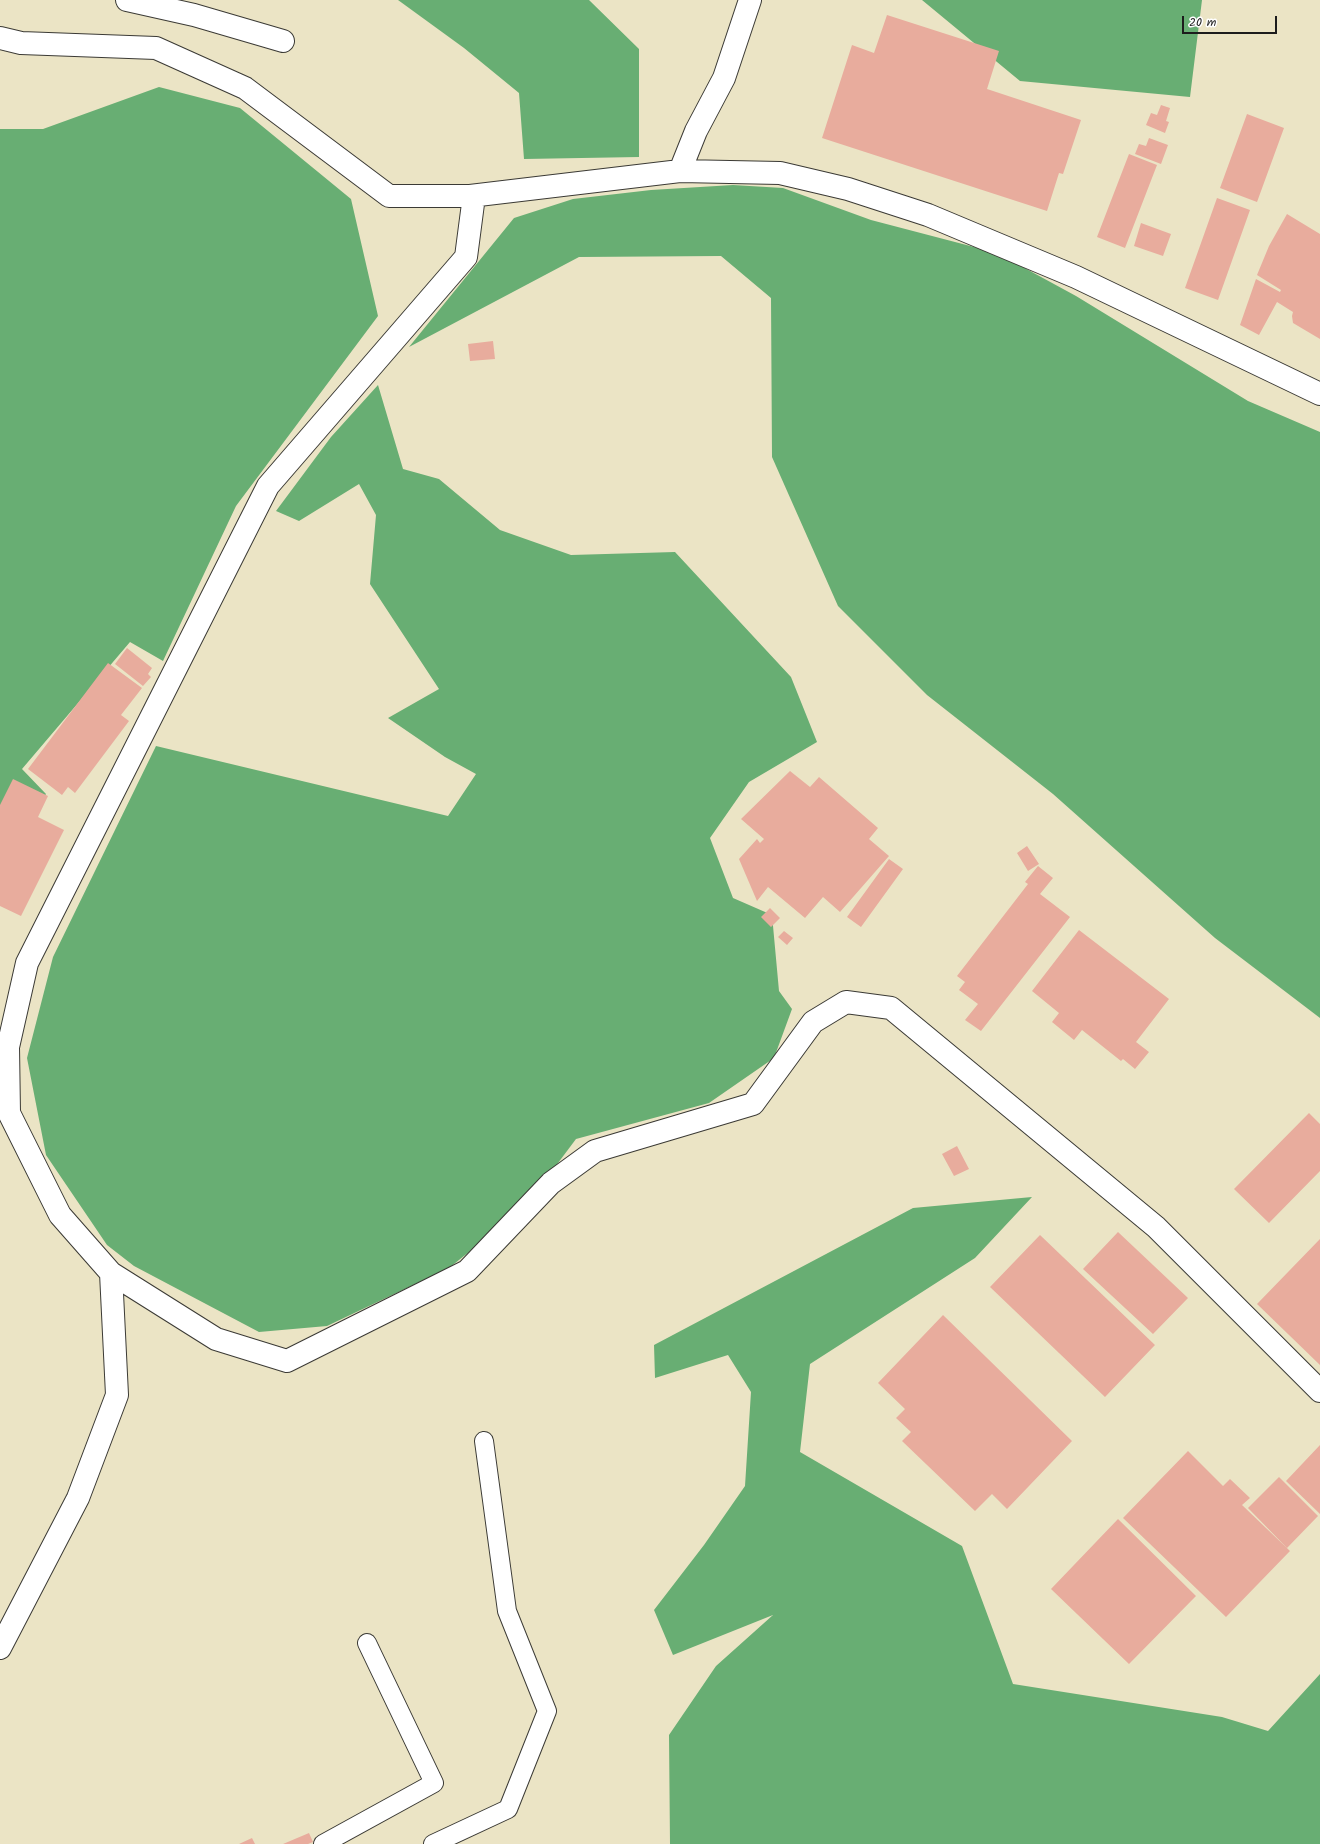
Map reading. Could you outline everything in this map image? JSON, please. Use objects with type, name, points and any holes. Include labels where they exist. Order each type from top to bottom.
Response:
[{"type":"street","points":[[127,0],[194,15],[283,41]]},
{"type":"street","points":[[680,171],[696,131],[724,78],[750,0]]},
{"type":"street","points":[[0,38],[21,42],[156,48],[246,88],[389,196],[474,196],[680,171],[780,173],[848,189],[928,215],[1076,277],[1320,394]]},
{"type":"street","points":[[474,196],[466,257],[268,486],[27,963],[8,1048],[9,1113],[60,1215],[110,1274],[216,1339],[287,1360],[467,1271],[551,1183],[595,1151],[753,1104],[813,1022],[846,1002],[891,1008],[1156,1227],[1320,1391]]},
{"type":"street","points":[[0,1648],[78,1498],[117,1395],[110,1274]]},
{"type":"lane","points":[[433,1844],[508,1809],[547,1711],[507,1611],[484,1441]]},
{"type":"lane","points":[[323,1844],[434,1783],[366,1643]]},
{"type":"green space","points":[[398,0],[589,0],[639,49],[639,157],[524,159],[519,93],[464,48]]},
{"type":"green space","points":[[922,0],[1202,0],[1190,97],[1020,81]]},
{"type":"green space","points":[[159,87],[240,108],[351,199],[378,316],[236,506],[163,661],[130,642],[22,769],[46,794],[0,864],[0,129],[43,129]]},
{"type":"green space","points":[[733,185],[783,188],[871,220],[997,253],[1076,296],[1248,401],[1320,432],[1320,1018],[1215,938],[1053,794],[927,695],[838,606],[772,457],[771,298],[721,256],[579,257],[409,347],[514,218],[573,199],[651,190]]},
{"type":"green space","points":[[378,385],[403,469],[439,479],[500,530],[571,555],[675,552],[791,677],[817,742],[749,782],[710,838],[733,898],[772,915],[779,991],[792,1009],[774,1058],[709,1103],[576,1139],[525,1207],[449,1268],[327,1326],[259,1332],[134,1266],[107,1245],[46,1155],[27,1058],[53,957],[156,746],[448,816],[476,774],[445,757],[388,718],[439,689],[370,584],[376,515],[359,484],[299,521],[276,511],[331,437]]},
{"type":"green space","points":[[1032,1197],[975,1258],[810,1364],[800,1452],[962,1546],[1013,1684],[1222,1717],[1268,1731],[1320,1674],[1320,1844],[670,1844],[669,1735],[716,1666],[773,1615],[673,1655],[654,1610],[704,1545],[745,1486],[751,1392],[728,1355],[655,1378],[654,1345],[913,1208]]},
{"type":"building","points":[[887,15],[999,51],[987,89],[1081,120],[1063,174],[1059,173],[1047,211],[822,138],[852,45],[874,53]]},
{"type":"building","points":[[1161,105],[1170,108],[1166,121],[1169,122],[1165,133],[1146,125],[1151,113],[1157,115]]},
{"type":"building","points":[[1247,114],[1284,128],[1257,202],[1220,188]]},
{"type":"building","points":[[1149,138],[1168,145],[1161,164],[1135,154],[1139,144],[1146,146]]},
{"type":"building","points":[[1129,154],[1157,165],[1125,248],[1097,237]]},
{"type":"building","points":[[1217,198],[1250,210],[1218,300],[1185,288]]},
{"type":"building","points":[[1287,214],[1320,234],[1320,339],[1293,323],[1293,312],[1277,302],[1259,335],[1240,325],[1256,279],[1280,292],[1281,290],[1257,275],[1269,246]]},
{"type":"building","points":[[1141,223],[1171,234],[1163,256],[1134,246]]},
{"type":"building","points":[[493,341],[495,359],[470,361],[468,344]]},
{"type":"building","points":[[127,648],[152,668],[148,674],[151,677],[143,686],[115,664]]},
{"type":"building","points":[[108,663],[142,688],[121,715],[129,721],[75,793],[68,787],[62,795],[28,769]]},
{"type":"building","points":[[790,771],[810,787],[819,777],[878,828],[869,839],[889,856],[840,912],[823,897],[805,918],[768,887],[757,901],[739,859],[757,839],[760,843],[764,839],[741,819]]},
{"type":"building","points":[[13,779],[48,796],[38,817],[64,830],[21,916],[0,906],[0,805]]},
{"type":"building","points":[[1027,846],[1039,864],[1028,871],[1017,853]]},
{"type":"building","points":[[889,859],[903,869],[861,927],[847,917]]},
{"type":"building","points":[[1038,866],[1053,878],[1040,894],[1070,917],[981,1031],[965,1020],[978,1004],[959,990],[965,982],[957,976],[1028,884],[1025,882]]},
{"type":"building","points":[[770,908],[780,918],[771,927],[761,917]]},
{"type":"building","points":[[1079,930],[1169,999],[1136,1042],[1149,1052],[1135,1069],[1123,1059],[1121,1061],[1082,1030],[1074,1040],[1052,1022],[1059,1013],[1032,991]]},
{"type":"building","points":[[784,931],[793,938],[787,945],[778,937]]},
{"type":"building","points":[[1309,1113],[1320,1124],[1320,1171],[1269,1223],[1234,1189]]},
{"type":"building","points":[[957,1146],[969,1169],[954,1176],[942,1154]]},
{"type":"building","points":[[1118,1232],[1188,1298],[1153,1334],[1083,1269]]},
{"type":"building","points":[[1040,1235],[1155,1345],[1105,1397],[990,1287]]},
{"type":"building","points":[[1320,1239],[1320,1365],[1257,1304]]},
{"type":"building","points":[[943,1315],[1072,1441],[1007,1509],[992,1494],[975,1511],[902,1441],[911,1432],[896,1418],[905,1409],[878,1383]]},
{"type":"building","points":[[1320,1445],[1320,1514],[1286,1481]]},
{"type":"building","points":[[1188,1451],[1223,1486],[1230,1479],[1250,1498],[1242,1505],[1290,1551],[1226,1617],[1123,1518]]},
{"type":"building","points":[[1279,1477],[1318,1516],[1287,1548],[1248,1508]]},
{"type":"building","points":[[1118,1519],[1196,1596],[1129,1664],[1051,1589]]},
{"type":"building","points":[[309,1833],[313,1842],[308,1844],[283,1844]]},
{"type":"building","points":[[252,1838],[255,1844],[239,1844]]}]
